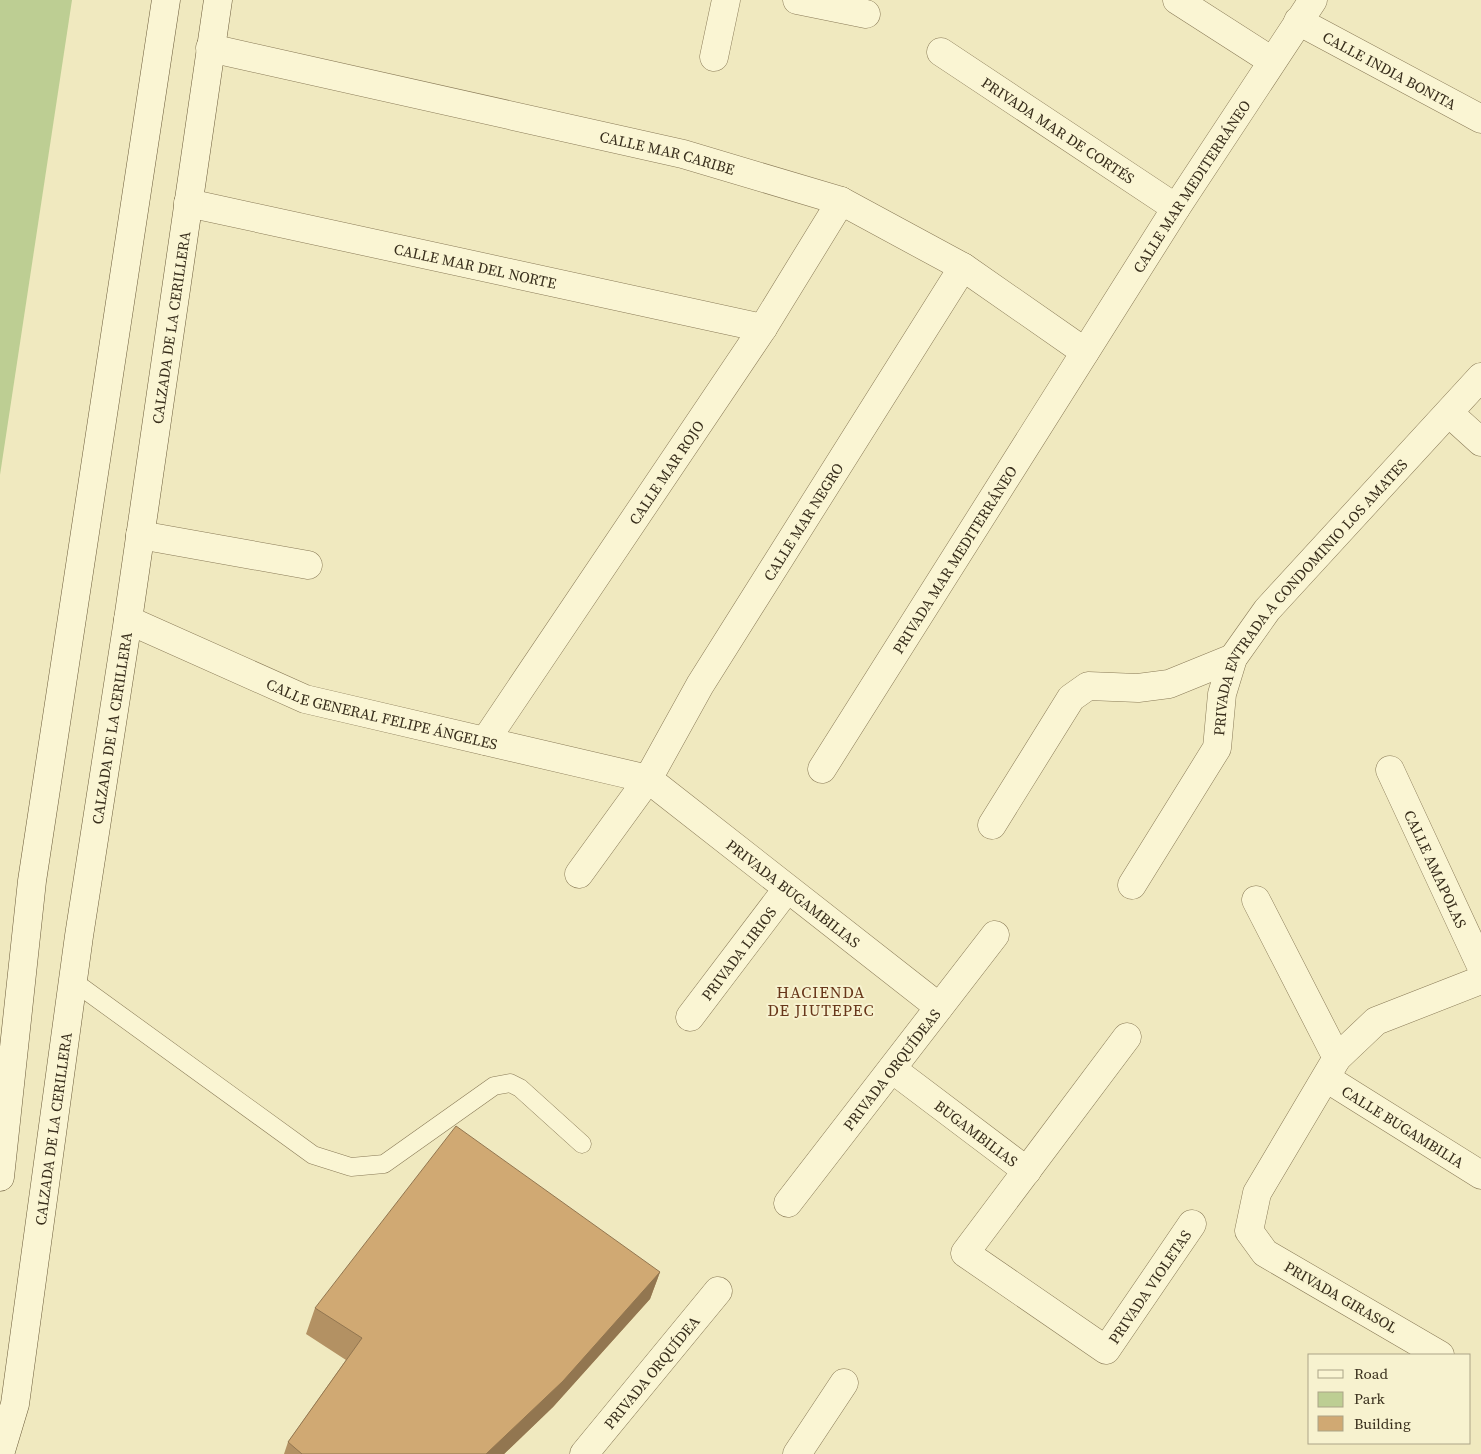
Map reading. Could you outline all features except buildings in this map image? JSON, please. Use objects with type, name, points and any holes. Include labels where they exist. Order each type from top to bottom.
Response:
[{"type":"street","points":[[0,1177],[32,881],[166,0]]},
{"type":"street","name":"CALZADA DE LA CERILLERA","points":[[0,1454],[15,1404],[73,981],[128,620],[218,0]]},
{"type":"street","points":[[714,57],[726,0]]},
{"type":"street","points":[[797,0],[866,14]]},
{"type":"street","points":[[1177,0],[1272,61]]},
{"type":"street","name":"CALLE MAR MEDITERRÁNEO","points":[[1085,352],[1176,208],[1305,11]]},
{"type":"street","name":"CALLE INDIA BONITA","points":[[1305,11],[1481,119]]},
{"type":"street","name":"CALLE MAR CARIBE","points":[[210,48],[683,154],[841,201],[962,268],[1085,352]]},
{"type":"street","name":"PRIVADA MAR DE CORTÉS","points":[[940,52],[1176,208]]},
{"type":"street","name":"CALLE MAR ROJO","points":[[485,741],[763,328],[841,201]]},
{"type":"street","name":"CALLE MAR DEL NORTE","points":[[188,203],[763,328]]},
{"type":"street","name":"CALLE MAR NEGRO","points":[[579,874],[648,779],[700,684],[962,268]]},
{"type":"street","name":"PRIVADA MAR MEDITERRÁNEO","points":[[822,769],[1085,352]]},
{"type":"street","name":"PRIVADA ENTRADA A CONDOMINIO LOS AMATES","points":[[1132,885],[1217,748],[1222,694],[1233,658],[1267,610],[1481,377]]},
{"type":"street","points":[[1449,413],[1481,442]]},
{"type":"street","points":[[140,535],[308,565]]},
{"type":"street","name":"CALLE GENERAL FELIPE ÁNGELES","points":[[128,620],[305,699],[648,779]]},
{"type":"street","points":[[992,825],[1070,698],[1088,686],[1138,688],[1169,684],[1233,658]]},
{"type":"street","name":"CALLE AMAPOLAS","points":[[1390,770],[1481,966]]},
{"type":"street","name":"PRIVADA BUGAMBILIAS","points":[[648,779],[939,1007]]},
{"type":"street","name":"PRIVADA LIRIOS","points":[[690,1017],[788,889]]},
{"type":"street","points":[[1256,900],[1331,1068],[1376,1022],[1481,980]]},
{"type":"street","name":"PRIVADA ORQUÍDEAS","points":[[788,1203],[995,935]]},
{"type":"street","points":[[1027,1171],[1127,1036]]},
{"type":"street","name":"CALLE BUGAMBILIA","points":[[1331,1068],[1481,1175]]},
{"type":"street","name":"PRIVADA GIRASOL","points":[[1331,1068],[1257,1193],[1249,1231],[1265,1253],[1438,1354]]},
{"type":"street","name":"BUGAMBILIAS","points":[[892,1069],[1027,1171],[965,1253],[1106,1350]]},
{"type":"street","name":"PRIVADA VIOLETAS","points":[[1106,1350],[1192,1224]]},
{"type":"street","name":"PRIVADA ORQUÍDEA","points":[[584,1454],[718,1291]]},
{"type":"street","points":[[797,1454],[844,1383]]},
{"type":"lane","points":[[73,981],[313,1155],[351,1167],[384,1164],[494,1086],[510,1084],[520,1088],[582,1144]]},
{"type":"green space","points":[[0,0],[72,0],[0,475]]},
{"type":"district","name":"HACIENDA DE JIUTEPEC","points":[[821,1001]]}]
